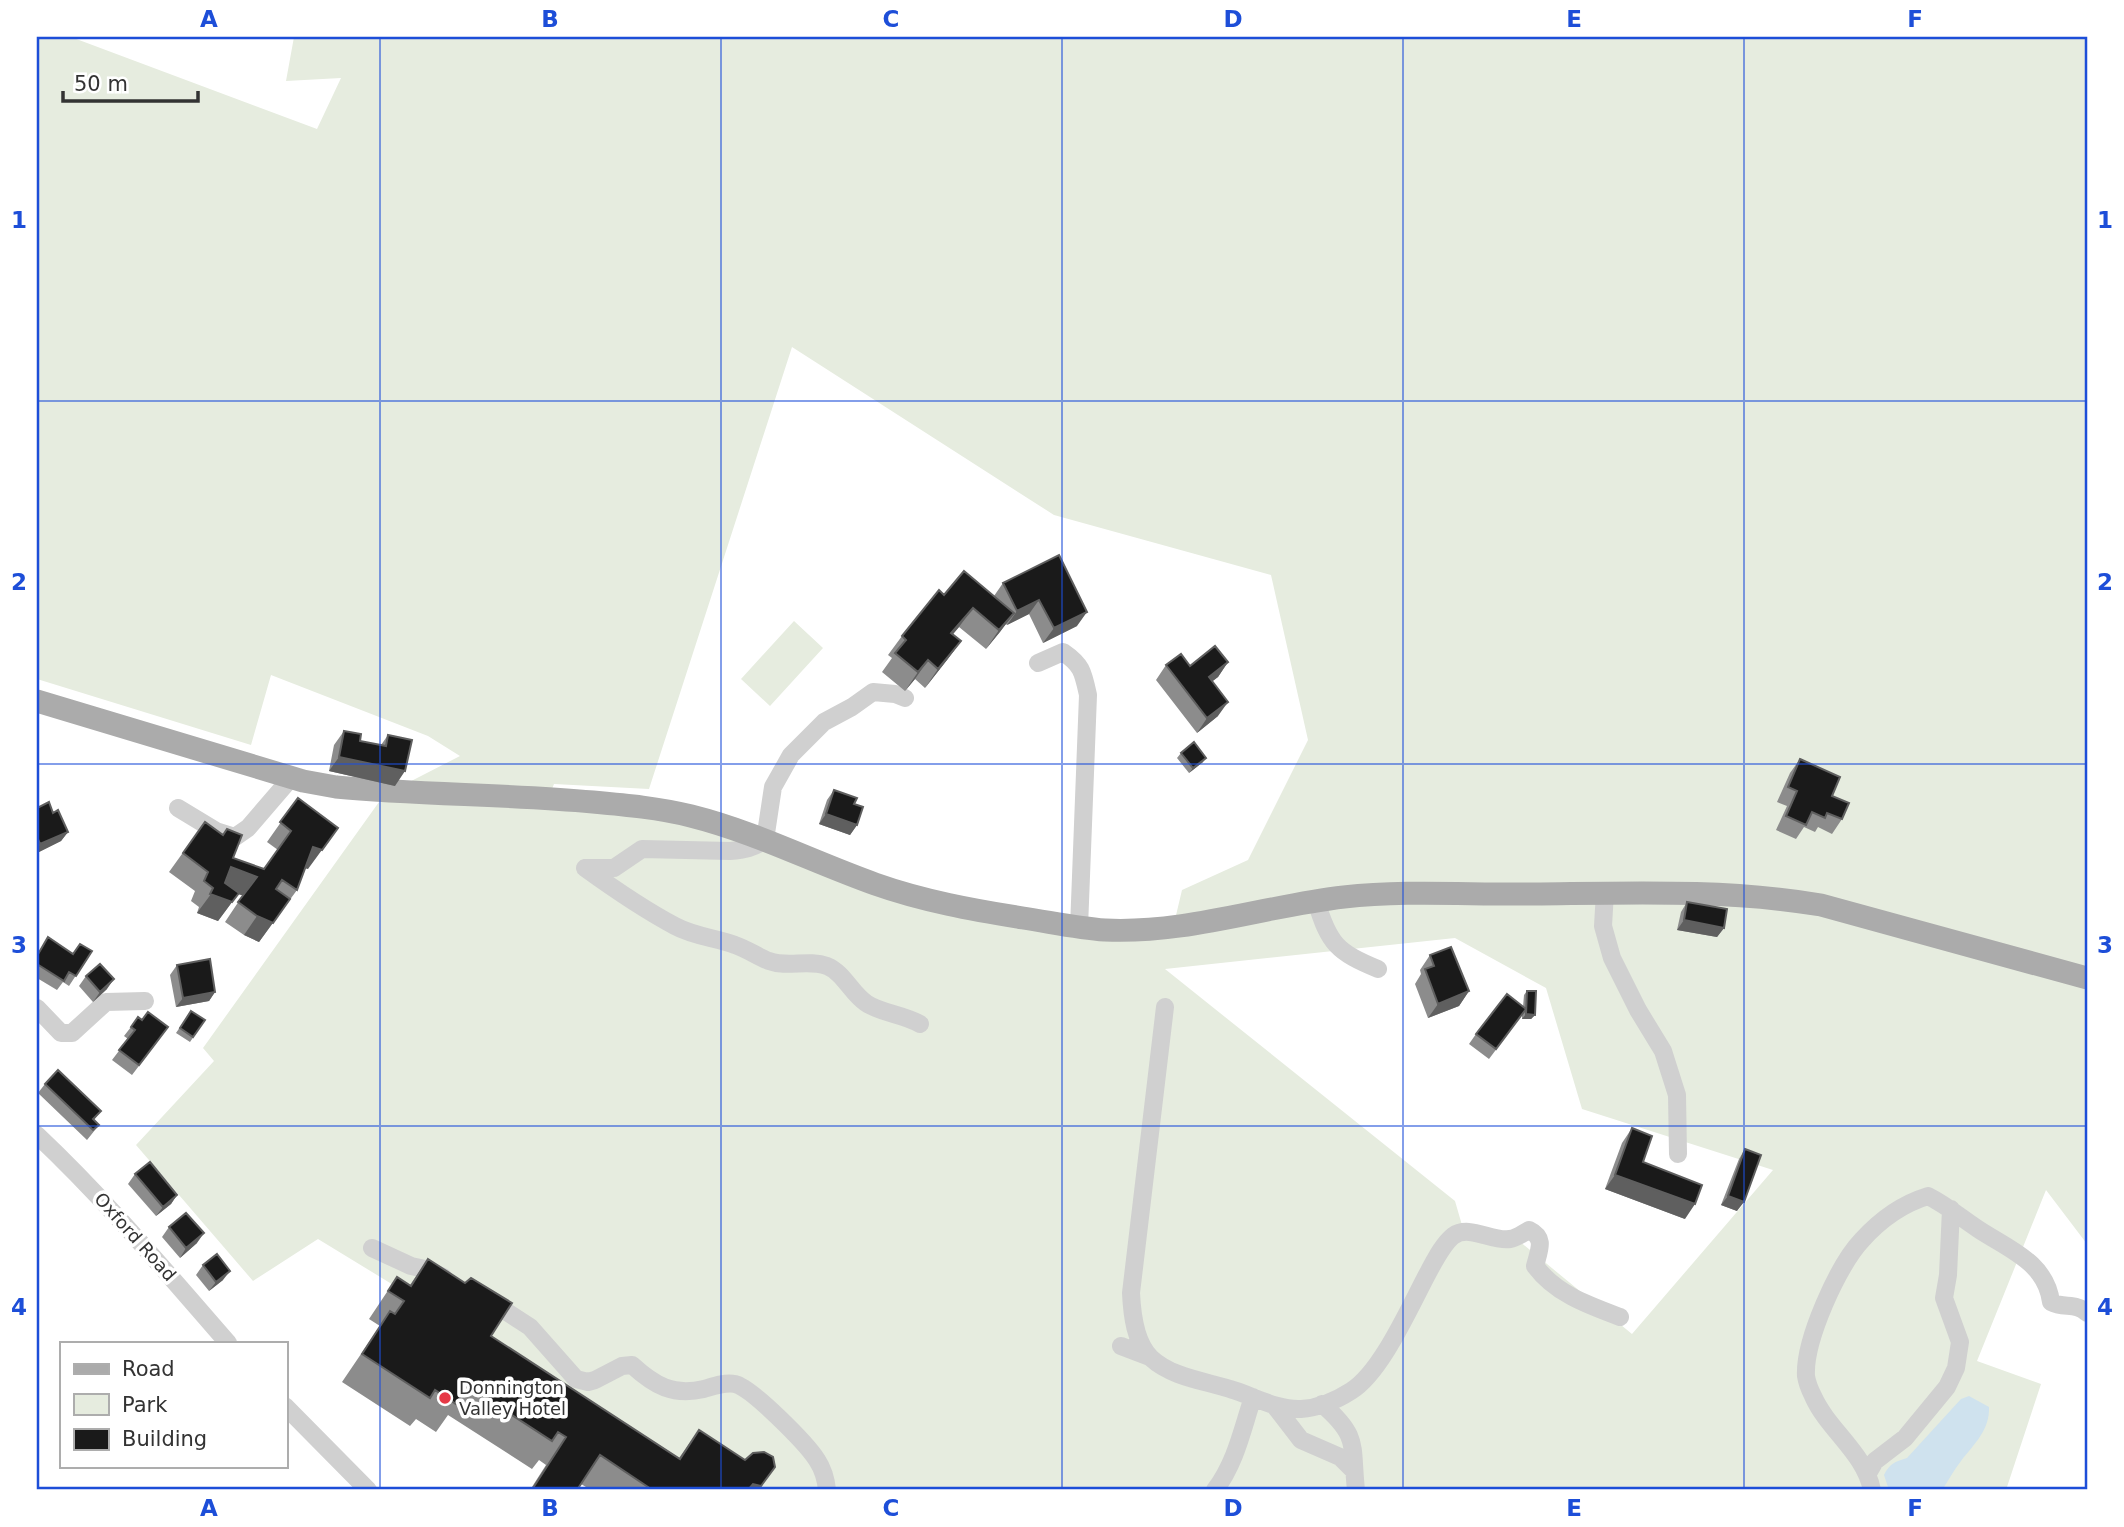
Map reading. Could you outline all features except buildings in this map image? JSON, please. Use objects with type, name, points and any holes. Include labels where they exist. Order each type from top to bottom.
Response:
[{"type":"main road","points":[[37,701],[291,778],[336,787],[561,799],[686,815],[765,839],[869,882],[938,902],[1079,928],[1140,931],[1178,928],[1316,901],[1372,895],[1605,892],[1725,895],[1821,905],[2087,978]]},
{"type":"street","points":[[1038,663],[1063,652],[1078,663],[1088,695],[1079,928]]},
{"type":"street","points":[[905,698],[873,692],[824,722],[791,755],[774,787],[765,839],[757,846],[744,850],[642,849],[614,868],[585,868],[675,926],[785,965],[828,966],[865,1002],[906,1016],[920,1024]]},
{"type":"street","points":[[178,808],[216,831],[235,837],[248,828],[291,778]]},
{"type":"street","points":[[1605,892],[1603,926],[1612,958],[1662,1051],[1677,1095],[1678,1154]]},
{"type":"street","points":[[1316,901],[1324,929],[1334,944],[1353,958],[1378,969]]},
{"type":"street","points":[[37,1008],[61,1033],[72,1033],[106,1002],[145,1001]]},
{"type":"street","points":[[1150,1357],[1136,1330],[1131,1293],[1165,1007]]},
{"type":"street","name":"Oxford Road","points":[[37,1135],[140,1240],[227,1342]]},
{"type":"street","points":[[1869,1483],[1848,1445],[1819,1409],[1806,1376],[1817,1321],[1843,1267],[1860,1241],[1880,1222],[1904,1205],[1927,1196],[2015,1250],[2033,1265],[2044,1277],[2050,1290],[2051,1302],[2058,1306],[2070,1304],[2081,1307],[2087,1314]]},
{"type":"street","points":[[1869,1483],[1875,1461],[1905,1438],[1947,1387],[1956,1368],[1960,1342],[1944,1298],[1948,1275],[1951,1209]]},
{"type":"street","points":[[1121,1346],[1150,1357],[1181,1375],[1275,1405],[1303,1409],[1322,1404],[1352,1391],[1364,1382],[1379,1361],[1433,1263],[1448,1240],[1457,1233],[1474,1233],[1503,1240],[1513,1239],[1532,1230],[1541,1240],[1542,1247],[1535,1266],[1541,1275],[1568,1295],[1619,1317]]},
{"type":"street","points":[[372,1248],[468,1289],[530,1327],[572,1377],[582,1382],[595,1380],[621,1366],[632,1365],[667,1390],[698,1390],[723,1384],[740,1385],[800,1439],[817,1460],[827,1490]]},
{"type":"street","points":[[1215,1490],[1226,1476],[1237,1451],[1253,1397]]},
{"type":"street","points":[[1322,1404],[1348,1431],[1353,1444],[1356,1490]]},
{"type":"street","points":[[1275,1405],[1301,1440],[1340,1457],[1353,1470]]},
{"type":"street","points":[[287,1408],[368,1490]]},
{"type":"green space","points":[[37,37],[71,37],[317,129],[341,78],[286,81],[294,37],[2087,37],[2087,1244],[2046,1190],[1977,1361],[2041,1384],[2006,1490],[760,1490],[753,1485],[660,1487],[395,1286],[318,1239],[253,1281],[136,1145],[214,1061],[203,1048],[384,795],[460,756],[428,736],[271,675],[251,745],[37,679]],"holes":[[[792,347],[1054,515],[1271,575],[1308,740],[1248,860],[1182,890],[1173,928],[938,902],[647,808],[546,804],[554,784],[649,789]],[[1455,938],[1546,988],[1582,1109],[1773,1170],[1632,1334],[1513,1236],[1464,1232],[1455,1201],[1165,969]]]},
{"type":"green space","points":[[794,621],[823,648],[770,706],[741,679]]},
{"type":"water","points":[[1969,1396],[1989,1407],[1987,1423],[1942,1490],[1889,1490],[1884,1475],[1888,1468],[1907,1458],[1961,1399]]},
{"type":"place","name":"Donnington Valley Hotel","points":[[445,1398]]}]
